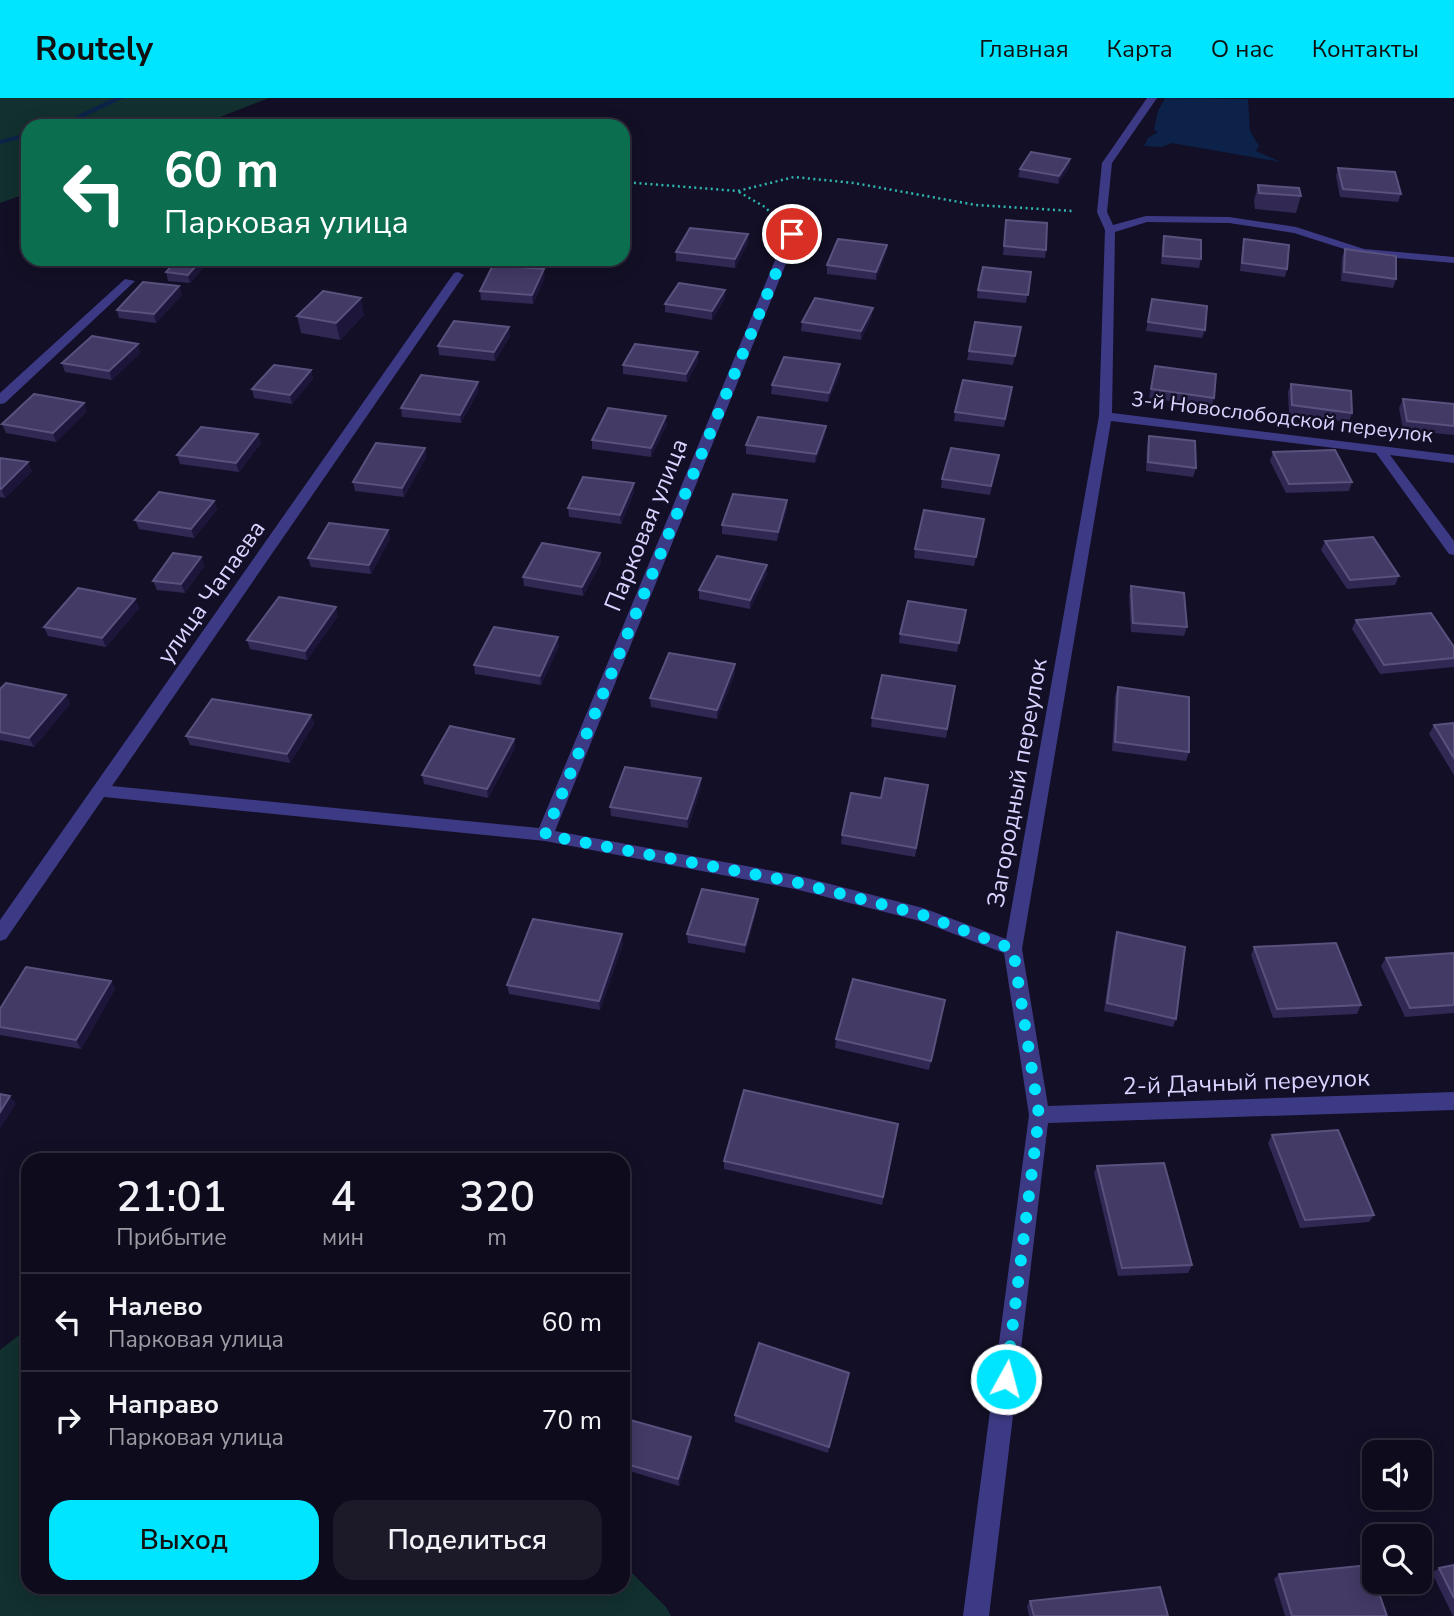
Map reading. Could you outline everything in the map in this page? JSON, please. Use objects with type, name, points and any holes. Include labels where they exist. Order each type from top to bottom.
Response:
[{"type":"street","name":"Загородный переулок","points":[[976,1616],[1039,1115],[1013,949],[1105,416],[1110,230],[1102,212],[1107,163],[1152,98]]},
{"type":"street","points":[[1110,230],[1146,219],[1229,220],[1296,230],[1363,252],[1454,260]]},
{"type":"street","name":"Парковая улица","points":[[545,835],[792,234]]},
{"type":"street","name":"улица Чапаева","points":[[0,934],[458,275]]},
{"type":"street","points":[[0,400],[129,281]]},
{"type":"street","name":"3-й Новослободской переулок","points":[[1105,416],[1454,460]]},
{"type":"street","points":[[1382,453],[1454,551]]},
{"type":"street","points":[[101,791],[545,835],[795,882],[923,915],[1013,949]]},
{"type":"street","name":"2-й Дачный переулок","points":[[1039,1115],[1454,1101]]},
{"type":"path","points":[[630,183],[738,191],[794,177],[854,183],[976,205],[1102,212]]},
{"type":"path","points":[[738,191],[765,207],[792,234]]},
{"type":"green space","points":[[0,98],[269,98],[215,119],[21,119],[21,196],[0,203]]},
{"type":"green space","points":[[21,1334],[21,1594],[630,1594],[630,1571],[666,1607],[671,1616],[0,1616],[0,1350]]},
{"type":"water","points":[[1165,98],[1248,99],[1250,131],[1259,146],[1256,151],[1281,162],[1172,143],[1161,147],[1144,146],[1148,138],[1158,132],[1154,130],[1158,111]]},
{"type":"building","points":[[1031,152],[1070,159],[1059,176],[1020,169]]},
{"type":"building","points":[[1338,168],[1395,172],[1401,194],[1343,189]]},
{"type":"building","points":[[1258,185],[1299,188],[1301,196],[1259,193]]},
{"type":"building","points":[[1006,220],[1047,223],[1046,250],[1004,246]]},
{"type":"building","points":[[690,228],[748,234],[735,259],[676,252]]},
{"type":"building","points":[[1164,236],[1201,240],[1201,259],[1163,256]]},
{"type":"building","points":[[838,239],[887,245],[876,272],[827,265]]},
{"type":"building","points":[[1244,239],[1289,245],[1287,269],[1242,263]]},
{"type":"building","points":[[1345,249],[1396,256],[1396,279],[1344,272]]},
{"type":"building","points":[[172,266],[196,266],[188,275],[166,272]]},
{"type":"building","points":[[492,266],[544,269],[532,295],[480,291]]},
{"type":"building","points":[[983,267],[1031,272],[1028,295],[978,290]]},
{"type":"building","points":[[143,282],[179,286],[154,314],[117,310]]},
{"type":"building","points":[[679,283],[725,290],[712,311],[665,304]]},
{"type":"building","points":[[323,291],[361,298],[336,323],[297,316]]},
{"type":"building","points":[[815,298],[873,308],[861,331],[802,322]]},
{"type":"building","points":[[1152,299],[1207,306],[1205,330],[1148,322]]},
{"type":"building","points":[[454,321],[509,327],[494,352],[438,346]]},
{"type":"building","points":[[975,322],[1021,327],[1015,356],[969,351]]},
{"type":"building","points":[[92,336],[138,344],[109,371],[62,363]]},
{"type":"building","points":[[635,344],[698,352],[686,374],[623,365]]},
{"type":"building","points":[[784,357],[840,364],[829,393],[772,385]]},
{"type":"building","points":[[274,365],[311,370],[290,395],[252,389]]},
{"type":"building","points":[[1155,366],[1216,374],[1214,398],[1151,389]]},
{"type":"building","points":[[421,375],[478,382],[460,415],[401,408]]},
{"type":"building","points":[[963,380],[1012,387],[1005,419],[955,412]]},
{"type":"building","points":[[1291,384],[1351,391],[1352,413],[1292,405]]},
{"type":"building","points":[[34,394],[84,403],[53,433],[2,424]]},
{"type":"building","points":[[1403,399],[1454,404],[1454,426],[1407,421]]},
{"type":"building","points":[[608,408],[666,416],[651,448],[592,440]]},
{"type":"building","points":[[758,417],[826,426],[816,454],[746,445]]},
{"type":"building","points":[[201,427],[258,434],[236,463],[177,455]]},
{"type":"building","points":[[1149,436],[1195,441],[1196,468],[1148,462]]},
{"type":"building","points":[[376,443],[425,448],[402,488],[353,482]]},
{"type":"building","points":[[951,448],[999,455],[991,486],[942,479]]},
{"type":"building","points":[[1335,450],[1352,482],[1289,484],[1273,452]]},
{"type":"building","points":[[0,458],[28,462],[1,489],[0,489]]},
{"type":"building","points":[[583,477],[634,483],[620,515],[568,508]]},
{"type":"building","points":[[159,492],[214,501],[191,529],[135,520]]},
{"type":"building","points":[[733,494],[787,500],[778,532],[722,525]]},
{"type":"building","points":[[924,510],[984,519],[976,557],[915,549]]},
{"type":"building","points":[[329,523],[388,530],[369,565],[308,558]]},
{"type":"building","points":[[1373,537],[1399,576],[1350,580],[1325,541]]},
{"type":"building","points":[[542,543],[600,553],[582,587],[523,577]]},
{"type":"building","points":[[173,553],[201,557],[181,584],[153,581]]},
{"type":"building","points":[[717,556],[767,565],[750,600],[699,590]]},
{"type":"building","points":[[1131,586],[1184,593],[1187,627],[1133,623]]},
{"type":"building","points":[[78,588],[135,599],[102,638],[44,627]]},
{"type":"building","points":[[279,597],[336,607],[305,651],[247,640]]},
{"type":"building","points":[[908,601],[966,610],[959,643],[900,634]]},
{"type":"building","points":[[1431,613],[1454,647],[1454,658],[1384,665],[1356,620]]},
{"type":"building","points":[[494,627],[558,637],[540,676],[474,665]]},
{"type":"building","points":[[669,653],[735,664],[717,710],[650,698]]},
{"type":"building","points":[[882,675],[955,686],[947,729],[872,718]]},
{"type":"building","points":[[6,683],[66,695],[29,738],[0,732],[0,689]]},
{"type":"building","points":[[1118,687],[1189,697],[1189,752],[1115,742]]},
{"type":"building","points":[[212,699],[311,715],[287,754],[186,736]]},
{"type":"building","points":[[1454,723],[1454,758],[1434,725]]},
{"type":"building","points":[[450,726],[514,739],[487,789],[422,775]]},
{"type":"building","points":[[625,767],[701,778],[687,819],[610,807]]},
{"type":"building","points":[[885,778],[928,785],[916,848],[842,835],[851,793],[881,798]]},
{"type":"building","points":[[702,889],[758,899],[745,945],[687,934]]},
{"type":"building","points":[[533,919],[622,934],[599,1001],[507,985]]},
{"type":"building","points":[[1117,932],[1185,947],[1176,1019],[1107,1003]]},
{"type":"building","points":[[1336,943],[1361,1005],[1277,1009],[1254,947]]},
{"type":"building","points":[[1453,953],[1454,1005],[1410,1008],[1386,958]]},
{"type":"building","points":[[26,967],[111,981],[76,1040],[0,1027],[0,1009]]},
{"type":"building","points":[[853,979],[945,1000],[931,1061],[836,1039]]},
{"type":"building","points":[[744,1090],[898,1124],[883,1197],[724,1161]]},
{"type":"building","points":[[0,1094],[10,1096],[0,1112]]},
{"type":"building","points":[[1338,1130],[1374,1215],[1305,1220],[1272,1135]]},
{"type":"building","points":[[1164,1163],[1192,1265],[1122,1268],[1097,1166]]},
{"type":"building","points":[[759,1343],[849,1373],[829,1447],[735,1415]]},
{"type":"building","points":[[630,1420],[691,1437],[678,1479],[630,1465]]},
{"type":"building","points":[[1454,1565],[1454,1598],[1439,1568]]},
{"type":"building","points":[[1362,1566],[1362,1594],[1379,1594],[1387,1616],[1292,1616],[1279,1574]]},
{"type":"building","points":[[1160,1587],[1168,1616],[1034,1616],[1030,1601]]},
{"type":"waterway","points":[[74,119],[120,98]]},
{"type":"waterway","points":[[0,142],[21,137]]},
{"type":"route","points":[[792,234],[545,835],[795,882],[923,915],[1013,949],[1039,1115],[1006,1379]]}]
